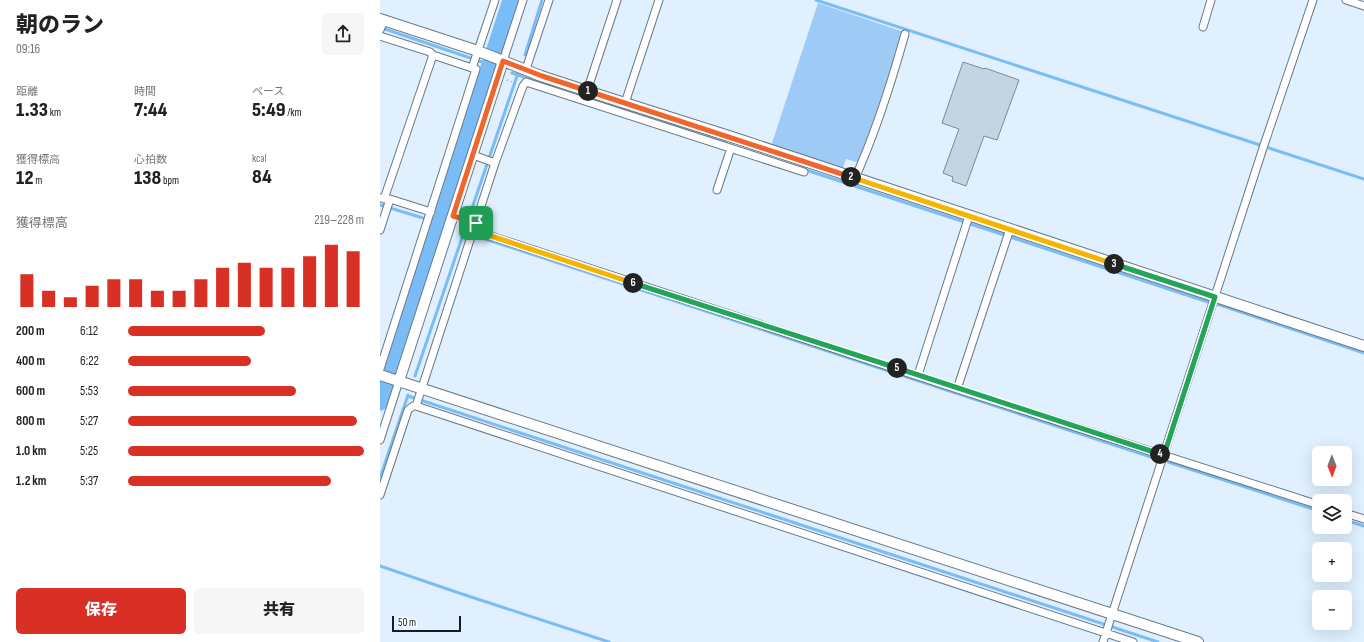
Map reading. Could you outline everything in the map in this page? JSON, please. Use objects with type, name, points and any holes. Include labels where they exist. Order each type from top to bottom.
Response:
[{"type":"street","points":[[380,369],[476,69],[477,59],[495,0]]},
{"type":"street","points":[[380,440],[473,155],[501,60],[523,0]]},
{"type":"street","points":[[380,495],[408,410],[419,398],[491,161],[527,76],[549,0]]},
{"type":"street","points":[[587,91],[617,0]]},
{"type":"street","points":[[621,106],[659,0]]},
{"type":"street","points":[[1202,27],[1211,0]]},
{"type":"street","points":[[1103,642],[1313,0]]},
{"type":"street","points":[[1346,0],[1364,6]]},
{"type":"street","points":[[381,29],[477,59]]},
{"type":"street","points":[[381,29],[430,52],[433,55],[501,60],[527,76],[621,106],[730,144],[781,160],[855,178],[1009,234],[1215,297],[1364,346]]},
{"type":"street","points":[[855,178],[869,149],[889,92],[905,34]]},
{"type":"street","points":[[380,230],[386,202],[433,55]]},
{"type":"street","points":[[527,76],[587,91],[621,106]]},
{"type":"street","points":[[717,190],[730,144]]},
{"type":"street","points":[[473,155],[491,161]]},
{"type":"street","points":[[781,160],[804,172]]},
{"type":"street","points":[[386,202],[431,212]]},
{"type":"street","points":[[453,216],[471,228],[957,389],[1312,503]]},
{"type":"street","points":[[918,375],[968,220]]},
{"type":"street","points":[[957,389],[1009,234]]},
{"type":"street","points":[[380,375],[399,381],[419,398],[1133,642]]},
{"type":"street","points":[[419,398],[1111,618],[1198,642]]},
{"type":"street","points":[[1352,515],[1364,519]]},
{"type":"shaded area","points":[[818,3],[904,32],[882,102],[859,163],[846,159],[843,167],[775,146],[772,143]]},
{"type":"building","points":[[963,62],[1019,80],[997,140],[984,136],[966,186],[952,181],[953,177],[943,173],[959,129],[942,123]]},
{"type":"waterway","points":[[389,374],[511,0]]},
{"type":"waterway","points":[[525,55],[542,0]]},
{"type":"waterway","points":[[816,0],[1260,145]]},
{"type":"waterway","points":[[382,28],[494,66]]},
{"type":"waterway","points":[[512,73],[726,143]]},
{"type":"waterway","points":[[415,376],[518,73]]},
{"type":"waterway","points":[[1269,148],[1364,179]]},
{"type":"waterway","points":[[803,169],[1208,302]]},
{"type":"waterway","points":[[380,205],[423,218]]},
{"type":"waterway","points":[[434,222],[438,223]]},
{"type":"waterway","points":[[464,232],[1154,458]]},
{"type":"waterway","points":[[1217,304],[1364,353]]},
{"type":"waterway","points":[[380,388],[384,390]]},
{"type":"waterway","points":[[380,402],[385,388]]},
{"type":"waterway","points":[[380,478],[408,395]]},
{"type":"waterway","points":[[408,396],[1158,642]]},
{"type":"waterway","points":[[1168,462],[1312,509]]},
{"type":"waterway","points":[[1352,522],[1364,526]]},
{"type":"waterway","points":[[380,566],[609,642]]},
{"type":"route","points":[[503,61],[587,91],[732,137],[1215,297],[1164,455],[957,389],[473,230],[476,223],[453,216],[503,61]]}]
